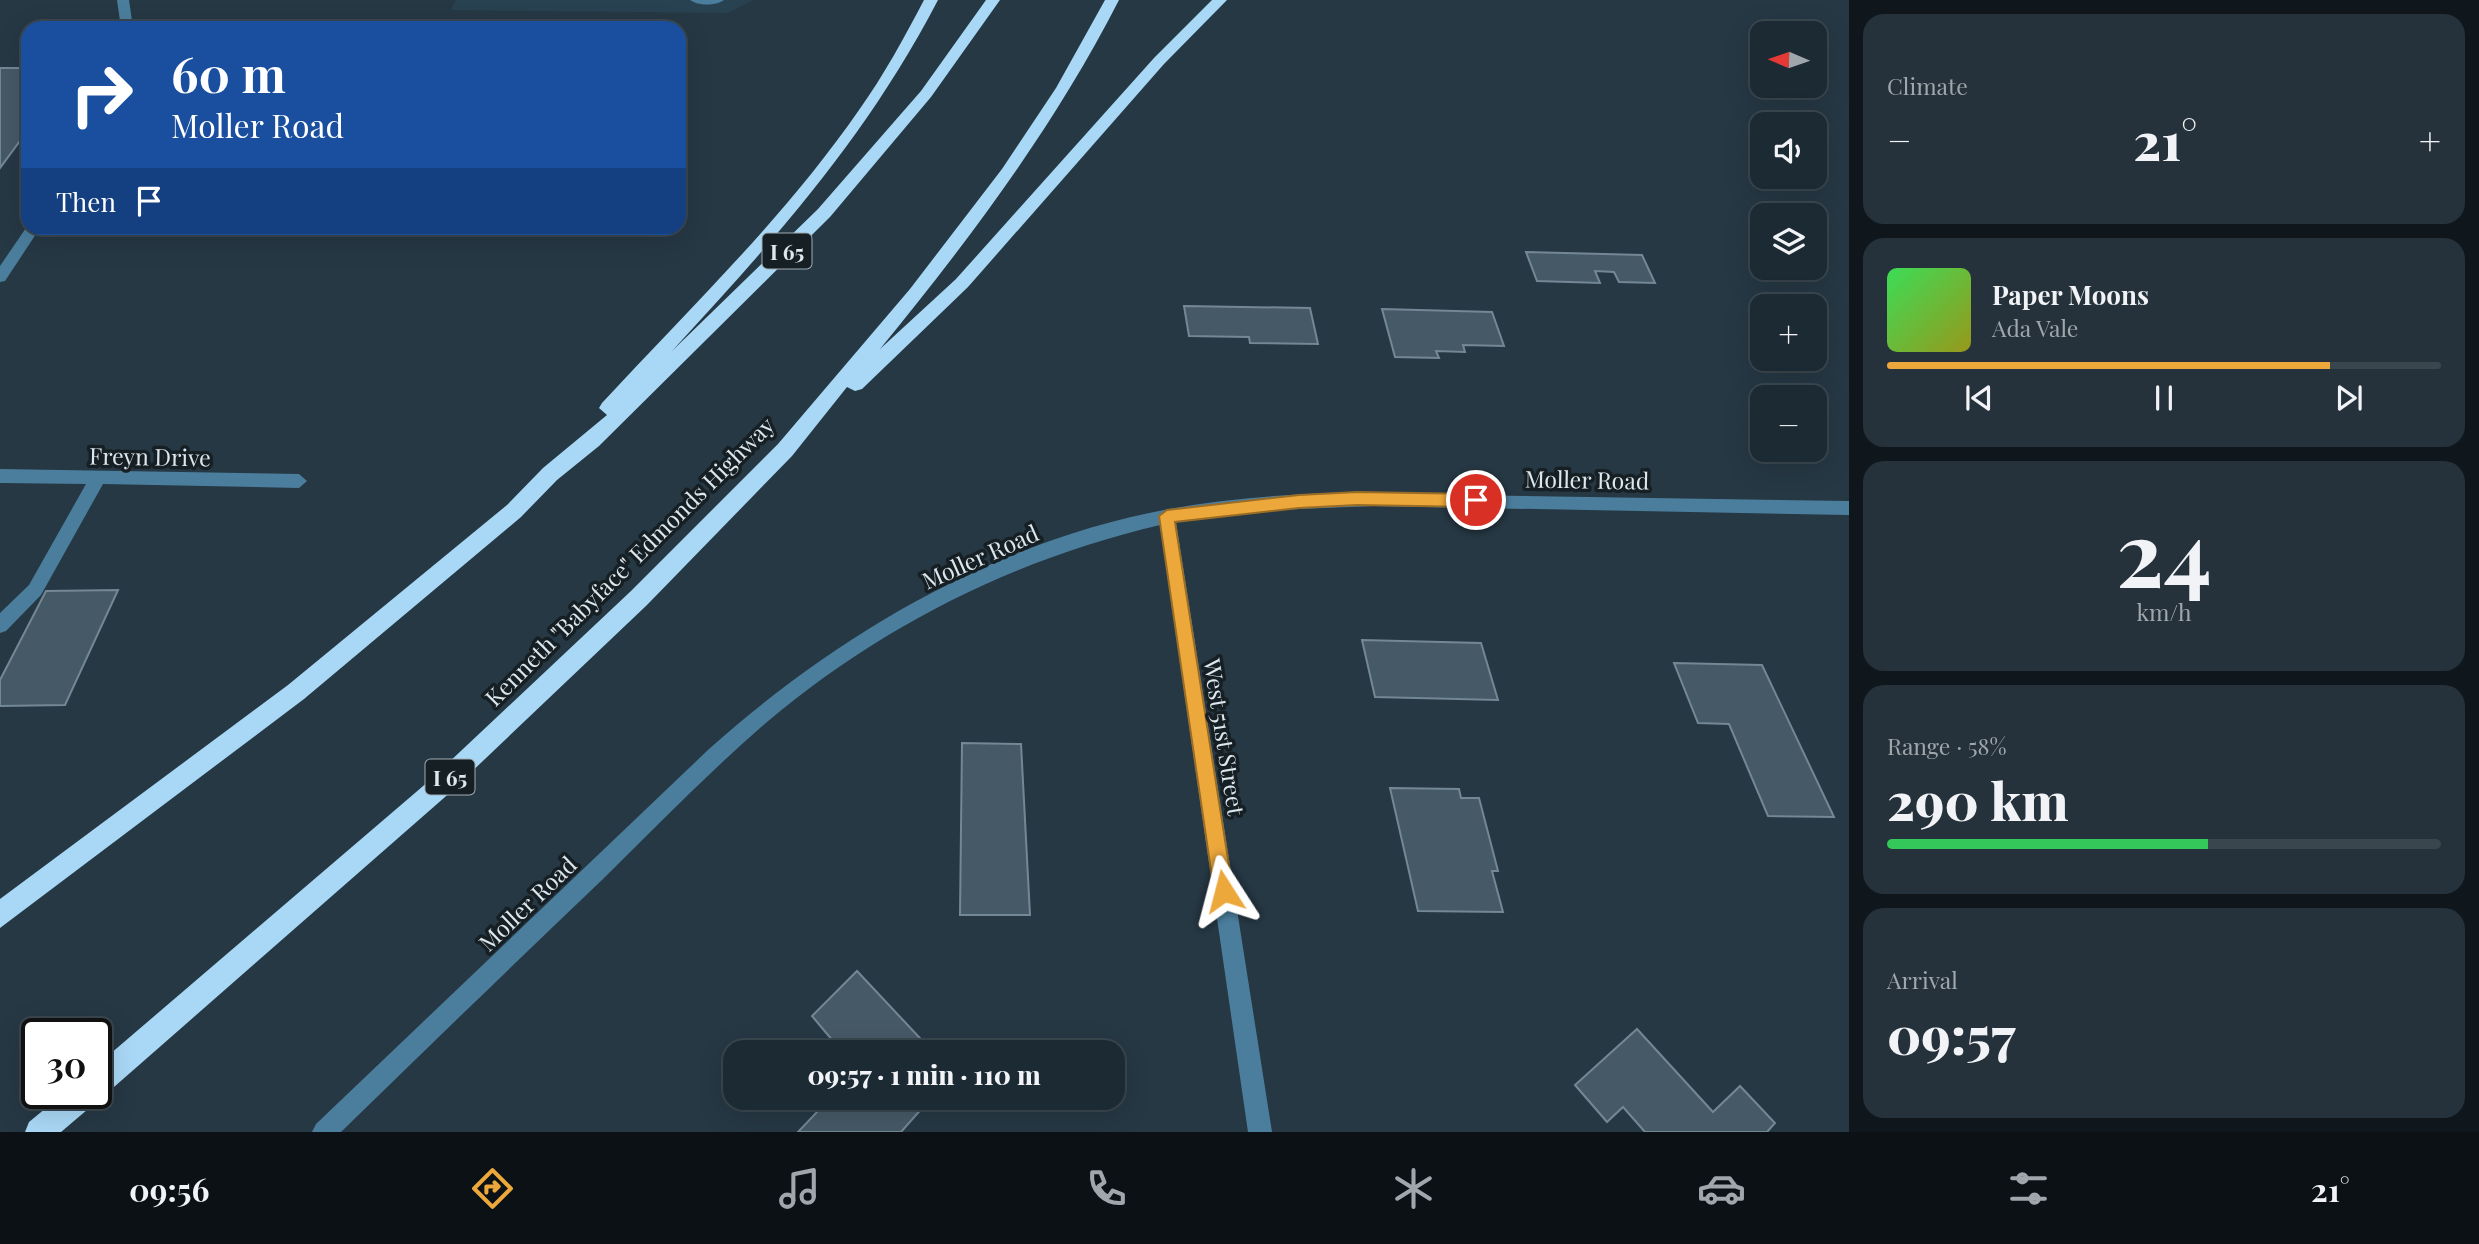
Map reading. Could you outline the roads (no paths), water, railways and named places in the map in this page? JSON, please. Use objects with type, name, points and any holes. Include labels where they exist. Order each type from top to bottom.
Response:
[{"type":"highway","points":[[550,474],[837,155],[886,87],[931,0]]},
{"type":"highway","name":"I 65","points":[[0,915],[296,692],[514,511],[550,474],[592,441],[653,384],[824,213],[926,94],[993,0]]},
{"type":"highway","name":"Kenneth \"Babyface\" Edmonds Highway","points":[[112,1070],[437,789],[639,598],[785,450],[804,423],[886,331],[966,228],[1059,94],[1112,0]]},
{"type":"highway","points":[[785,450],[962,283],[1159,61],[1220,0]]},
{"type":"highway","points":[[39,1132],[66,1109]]},
{"type":"street","points":[[123,0],[126,21]]},
{"type":"street","points":[[696,0],[718,0]]},
{"type":"street","points":[[0,276],[28,235]]},
{"type":"street","name":"Freyn Drive","points":[[0,476],[299,481]]},
{"type":"street","points":[[0,625],[35,590],[98,478]]},
{"type":"street","name":"Moller Road","points":[[324,1132],[765,712],[833,661],[938,599],[1007,567],[1077,540],[1167,516],[1262,504],[1357,499],[1849,508]]},
{"type":"street","name":"West 51st Street","points":[[1167,516],[1260,1132]]}]
